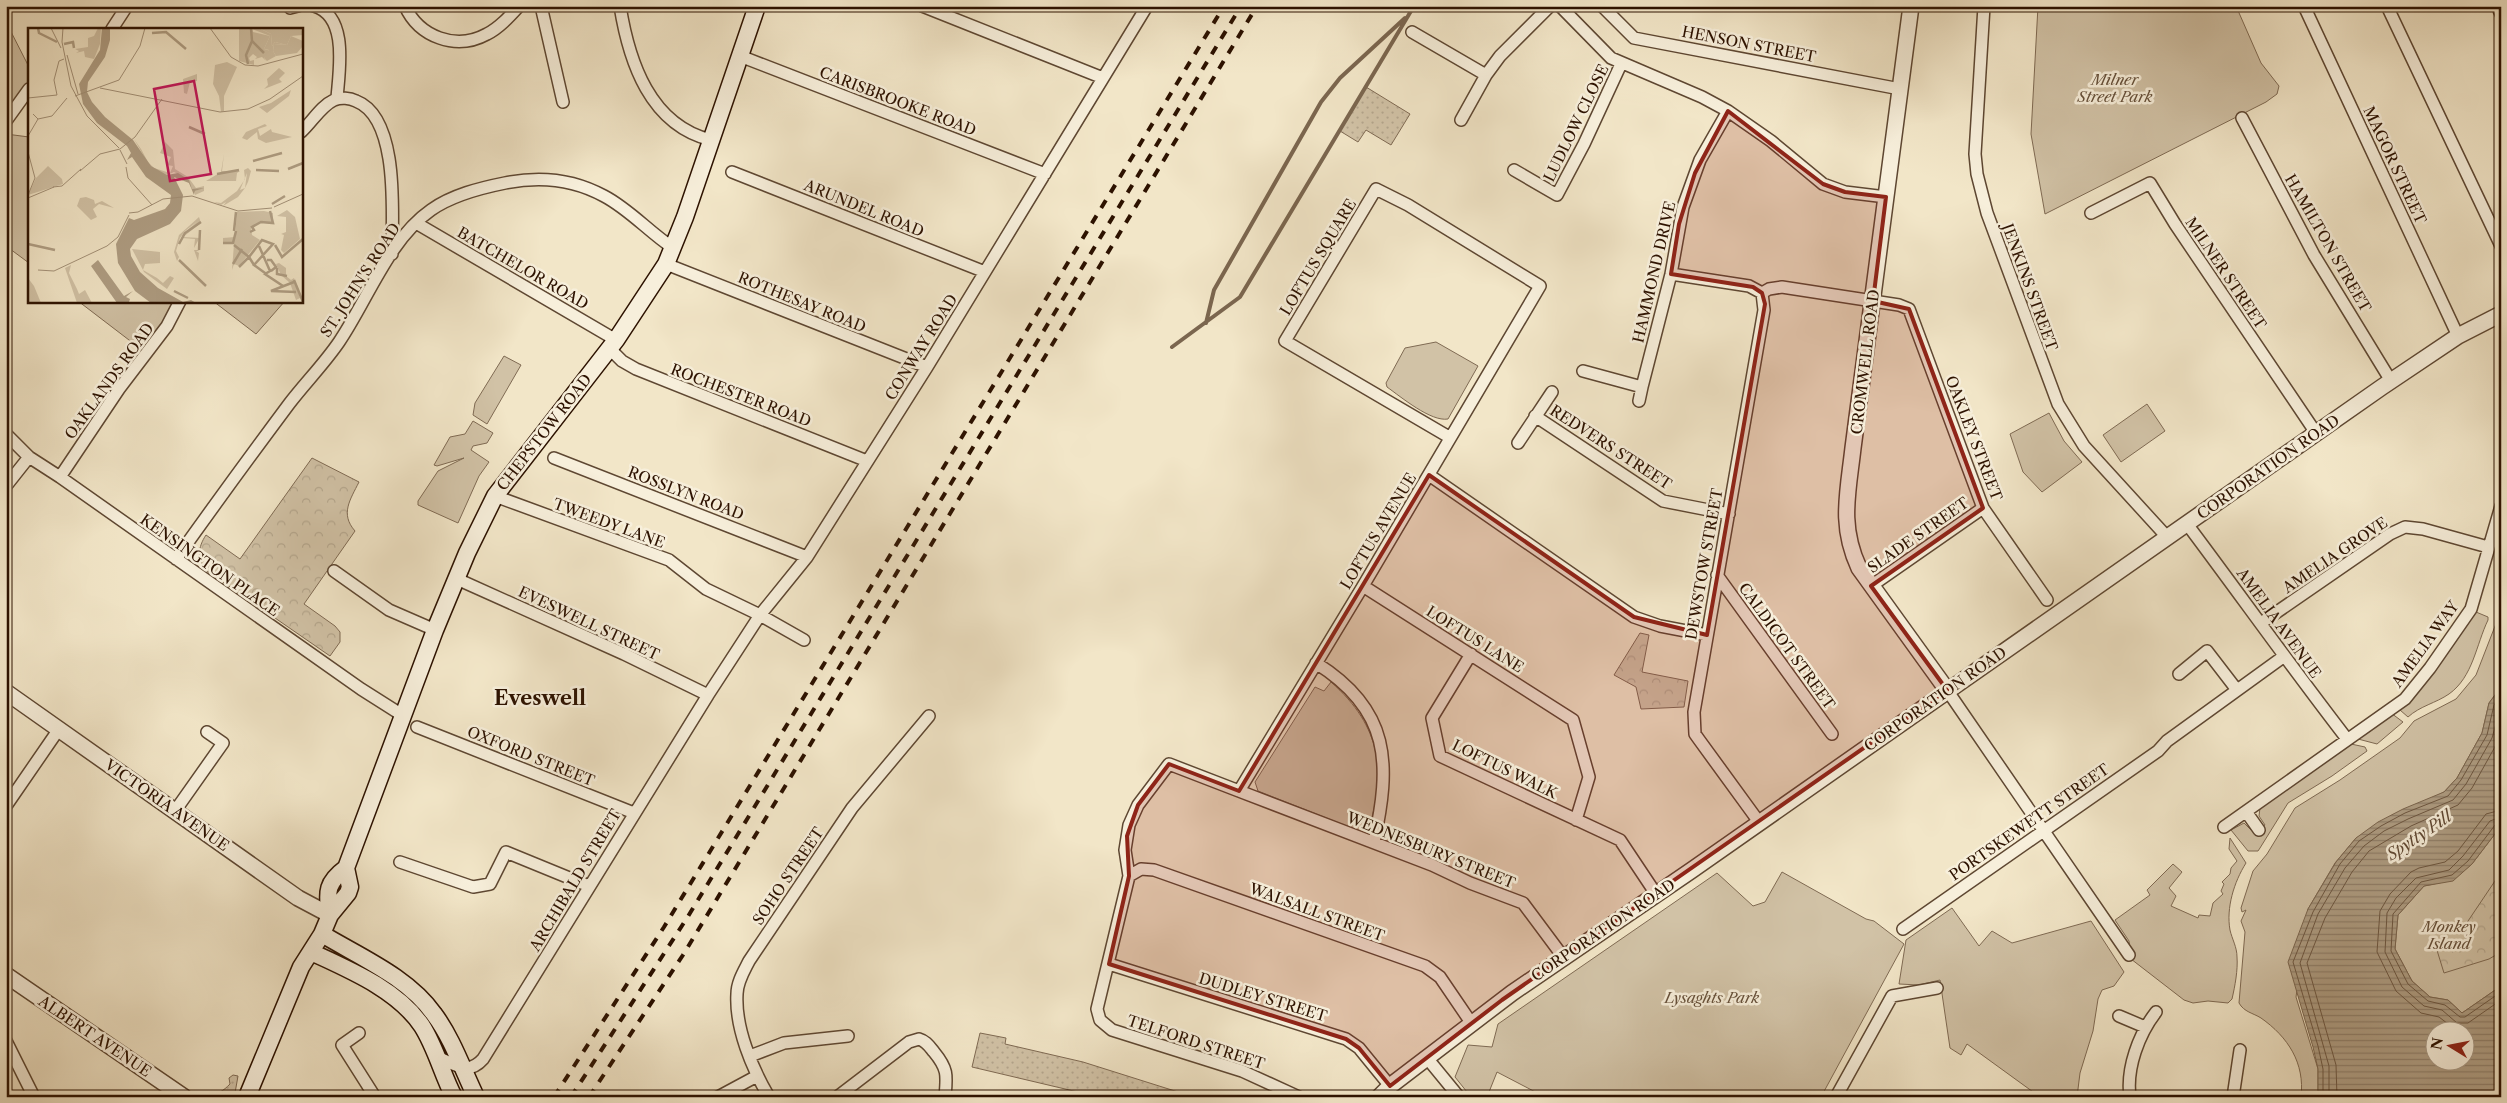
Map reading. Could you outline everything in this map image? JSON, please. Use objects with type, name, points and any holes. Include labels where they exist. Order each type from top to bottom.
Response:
[{"type":"main road","name":"CHEPSTOW ROAD","points":[[247,1097],[301,967],[322,934],[330,915],[348,893],[350,887],[346,868],[402,715],[456,579],[495,496],[613,344],[666,264],[757,6]]},
{"type":"main road","points":[[322,934],[395,978],[414,992],[434,1014],[476,1097]]},
{"type":"main road","points":[[311,952],[383,990],[411,1012],[422,1027],[454,1097]]},
{"type":"street","points":[[113,28],[127,6]]},
{"type":"street","points":[[314,6],[328,14],[338,36],[338,98]]},
{"type":"street","points":[[405,6],[421,29],[449,41],[478,38],[493,30],[507,11],[519,6]]},
{"type":"street","points":[[541,6],[563,102]]},
{"type":"street","points":[[620,6],[633,60],[654,102],[686,132],[711,140]]},
{"type":"street","points":[[922,6],[1103,78]]},
{"type":"street","name":"CONWAY ROAD","points":[[708,695],[760,615],[807,557],[985,272],[1147,6]]},
{"type":"street","points":[[1461,120],[1486,75],[1508,46],[1550,6]]},
{"type":"street","points":[[1560,6],[1607,55],[1621,64],[1693,93],[1728,111],[1766,136],[1823,184],[1845,192],[1886,197]]},
{"type":"street","name":"CROMWELL ROAD","points":[[1911,6],[1846,522],[1850,548],[1871,586],[1947,690]]},
{"type":"street","name":"JENKINS STREET","points":[[1984,6],[1975,154],[1977,174],[1987,213],[2058,404],[2084,446],[2168,538]]},
{"type":"street","name":"MAGOR STREET","points":[[2304,6],[2458,336]]},
{"type":"street","points":[[2387,6],[2501,246]]},
{"type":"street","points":[[2497,6],[2501,14]]},
{"type":"street","name":"HENSON STREET","points":[[1602,7],[1634,38],[1900,89]]},
{"type":"street","points":[[1412,32],[1486,75]]},
{"type":"street","name":"CARISBROOKE ROAD","points":[[740,56],[1045,174]]},
{"type":"street","name":"LUDLOW CLOSE","points":[[1551,206],[1584,144],[1621,64]]},
{"type":"street","points":[[6,121],[28,90]]},
{"type":"street","points":[[302,131],[326,106],[338,98],[362,103],[374,116],[383,134],[391,174],[392,254]]},
{"type":"street","name":"HAMMOND DRIVE","points":[[1639,401],[1671,274],[1679,224],[1688,190],[1700,160],[1728,111]]},
{"type":"street","name":"HAMILTON STREET","points":[[2242,118],[2314,255],[2391,381]]},
{"type":"street","name":"LUDLOW CLOSE","points":[[1514,170],[1557,195]]},
{"type":"street","name":"ARUNDEL ROAD","points":[[732,172],[985,272]]},
{"type":"street","name":"ST. JOHN'S ROAD","points":[[176,559],[285,409],[338,343],[392,254],[416,223],[430,210],[456,197],[514,181],[549,179],[579,185],[604,196],[673,248]]},
{"type":"street","name":"MILNER STREET","points":[[2092,212],[2150,183],[2175,224],[2316,433]]},
{"type":"street","name":"LOFTUS SQUARE","points":[[1449,437],[1285,341],[1376,189],[1408,205],[1540,286]]},
{"type":"street","name":"BATCHELOR ROAD","points":[[416,223],[613,344]]},
{"type":"street","name":"ROTHESAY ROAD","points":[[666,264],[926,367]]},
{"type":"street","points":[[1671,274],[1749,286],[1762,293],[1769,289],[1782,288],[1873,301]]},
{"type":"street","name":"LOFTUS AVENUE","points":[[1239,791],[1363,586],[1429,475],[1449,437],[1540,286]]},
{"type":"street","name":"DEWSTOW STREET","points":[[1759,822],[1696,734],[1694,712],[1764,310],[1762,293]]},
{"type":"street","name":"OAKLEY STREET","points":[[1873,301],[1899,305],[1909,309],[1982,508],[2047,600]]},
{"type":"street","name":"OAKLANDS ROAD","points":[[60,477],[119,389],[167,326],[179,302]]},
{"type":"street","name":"CORPORATION ROAD","points":[[1384,1092],[1502,1000],[1947,690],[2391,381],[2458,336],[2501,314]]},
{"type":"street","name":"ROCHESTER ROAD","points":[[613,344],[622,361],[658,378],[867,460]]},
{"type":"street","points":[[1583,371],[1642,387]]},
{"type":"street","name":"REDVERS STREET","points":[[1518,443],[1552,392]]},
{"type":"street","name":"REDVERS STREET","points":[[1536,416],[1663,501],[1729,514]]},
{"type":"street","name":"KENSINGTON PLACE","points":[[6,434],[28,457],[60,477],[361,690],[402,715]]},
{"type":"street","points":[[6,486],[28,457]]},
{"type":"street","name":"ROSSLYN ROAD","points":[[554,458],[807,557]]},
{"type":"street","points":[[1429,475],[1634,617],[1660,626],[1707,635]]},
{"type":"street","name":"TWEEDY LANE","points":[[495,496],[536,513],[669,560],[706,589],[760,615]]},
{"type":"street","name":"AMELIA WAY","points":[[2224,827],[2247,813],[2405,699],[2430,668],[2471,609],[2501,506]]},
{"type":"street","name":"SLADE STREET","points":[[1871,586],[1982,508]]},
{"type":"street","name":"AMELIA AVENUE","points":[[2187,524],[2261,623],[2283,657],[2347,739]]},
{"type":"street","name":"AMELIA GROVE","points":[[2261,623],[2390,534],[2405,527],[2423,529],[2488,547]]},
{"type":"street","points":[[334,571],[389,610],[436,630]]},
{"type":"street","name":"CALDICOT STREET","points":[[1717,575],[1832,734]]},
{"type":"street","name":"EVESWELL STREET","points":[[456,579],[624,654],[708,695]]},
{"type":"street","name":"LOFTUS LANE","points":[[1363,586],[1570,717],[1576,724],[1589,777],[1576,820]]},
{"type":"street","points":[[760,615],[804,640]]},
{"type":"street","points":[[2180,674],[2208,652],[2237,690]]},
{"type":"street","name":"LOFTUS WALK","points":[[1470,654],[1432,718],[1440,756],[1576,820]]},
{"type":"street","name":"PORTSKEWETT STREET","points":[[1902,929],[2158,750],[2171,738],[2283,657]]},
{"type":"street","points":[[1316,663],[1337,678],[1355,696],[1368,712],[1376,730],[1385,763],[1385,782],[1374,842]]},
{"type":"street","points":[[1947,690],[2129,955]]},
{"type":"street","name":"VICTORIA AVENUE","points":[[6,692],[298,898],[330,915]]},
{"type":"street","name":"ARCHIBALD STREET","points":[[461,1067],[470,1068],[477,1066],[483,1058],[708,695]]},
{"type":"street","name":"SOHO STREET","points":[[769,1097],[757,1076],[738,1013],[737,992],[749,961],[852,808],[929,716]]},
{"type":"street","name":"OXFORD STREET","points":[[417,727],[634,813]]},
{"type":"street","points":[[6,806],[59,729]]},
{"type":"street","points":[[175,812],[222,743],[207,732]]},
{"type":"street","name":"TELFORD STREET","points":[[1239,791],[1169,764],[1138,805],[1130,824],[1125,850],[1129,876],[1097,1009],[1099,1017],[1107,1027],[1118,1032],[1242,1071],[1284,1093],[1299,1097]]},
{"type":"street","name":"WEDNESBURY STREET","points":[[1239,791],[1374,842],[1523,903],[1564,958]]},
{"type":"street","points":[[2247,813],[2259,830]]},
{"type":"street","points":[[1576,820],[1620,840],[1656,894]]},
{"type":"street","points":[[400,862],[473,887],[490,884],[506,852],[588,886]]},
{"type":"street","name":"WALSALL STREET","points":[[1129,876],[1141,870],[1154,870],[1431,969],[1440,977],[1472,1024]]},
{"type":"street","name":"DUDLEY STREET","points":[[1109,964],[1346,1039],[1359,1048],[1384,1092]]},
{"type":"street","name":"ALBERT AVENUE","points":[[6,975],[184,1097]]},
{"type":"street","points":[[1836,1097],[1892,996],[1937,988]]},
{"type":"street","points":[[2130,1097],[2129,1082],[2133,1061],[2145,1027],[2156,1012]]},
{"type":"street","points":[[2119,1016],[2145,1027]]},
{"type":"street","points":[[359,1033],[342,1045],[375,1097]]},
{"type":"street","points":[[750,1056],[784,1043],[848,1036]]},
{"type":"street","points":[[837,1097],[909,1042],[918,1039],[925,1041],[944,1064],[947,1074],[945,1097]]},
{"type":"street","points":[[6,1041],[34,1097]]},
{"type":"street","points":[[2232,1097],[2240,1050]]},
{"type":"street","points":[[436,1057],[461,1067]]},
{"type":"street","points":[[1427,1058],[1459,1097]]},
{"type":"street","points":[[718,1097],[757,1076]]},
{"type":"highlighted area","points":[[1728,111],[1823,184],[1845,192],[1886,197],[1873,301],[1909,309],[1983,508],[1871,586],[1947,690],[1502,1000],[1390,1086],[1359,1048],[1346,1039],[1109,964],[1129,876],[1127,836],[1138,805],[1169,764],[1239,791],[1429,475],[1634,617],[1707,635],[1765,304],[1762,293],[1753,287],[1671,274],[1679,224],[1695,173]]},
{"type":"green space","name":"Milner Street Park","points":[[2038,6],[2236,6],[2261,63],[2279,86],[2277,94],[2266,102],[2045,214],[2031,134]]},
{"type":"green space","points":[[6,22],[28,65],[28,90],[6,121]]},
{"type":"green space","points":[[1366,87],[1410,114],[1391,145],[1366,130],[1358,142],[1340,131]]},
{"type":"green space","points":[[6,134],[28,137],[28,262],[6,246]]},
{"type":"green space","points":[[79,302],[179,302],[146,353]]},
{"type":"green space","points":[[214,302],[284,302],[256,334]]},
{"type":"green space","points":[[1436,342],[1478,366],[1448,419],[1433,417],[1416,408],[1387,387],[1386,383],[1405,348]]},
{"type":"green space","points":[[504,356],[521,365],[487,424],[473,415],[475,403]]},
{"type":"green space","points":[[2147,404],[2165,431],[2121,462],[2103,435]]},
{"type":"green space","points":[[2049,413],[2064,441],[2082,462],[2042,492],[2023,472],[2010,434]]},
{"type":"green space","points":[[473,421],[493,433],[487,443],[473,446],[471,450],[489,462],[479,476],[458,523],[418,505],[418,501],[438,471],[464,458],[437,466],[434,465],[450,437],[465,434]]},
{"type":"green space","points":[[312,458],[359,482],[350,501],[347,513],[350,525],[355,531],[304,604],[335,626],[340,632],[340,642],[330,656],[207,571],[203,567],[199,553],[206,535],[240,559]]},
{"type":"green space","points":[[2476,612],[2488,617],[2488,620],[2464,679],[2449,694],[2408,717],[2400,710],[2411,699],[2473,613]]},
{"type":"green space","points":[[2501,617],[2501,687],[2489,703],[2482,733],[2457,778],[2444,792],[2356,838],[2335,863],[2308,909],[2296,997],[2318,1069],[2318,1097],[2301,1097],[2300,1073],[2293,1052],[2287,1042],[2271,1025],[2246,1010],[2239,1003],[2245,932],[2241,921],[2246,910],[2242,912],[2241,908],[2253,871],[2267,854],[2295,808],[2340,780],[2400,738],[2414,721],[2456,699],[2476,675],[2497,621]]},
{"type":"green space","points":[[1640,633],[1649,635],[1642,672],[1688,681],[1684,707],[1641,709],[1636,687],[1614,675]]},
{"type":"green space","points":[[1331,682],[1361,716],[1376,752],[1378,771],[1377,791],[1367,834],[1258,791],[1255,782],[1315,687],[1324,691]]},
{"type":"green space","points":[[2391,713],[2403,722],[2377,744],[2358,739]]},
{"type":"green space","points":[[2351,744],[2365,747],[2367,751],[2332,776],[2288,803],[2258,851],[2248,851],[2231,830],[2244,823],[2254,833],[2265,825],[2259,816],[2260,808]]},
{"type":"green space","name":"Monkey Island","points":[[2501,826],[2501,986],[2462,1013],[2448,1000],[2430,997],[2412,981],[2395,949],[2398,915],[2424,886],[2453,880],[2472,864]]},
{"type":"green space","points":[[2230,838],[2246,863],[2232,895],[2229,913],[2230,930],[2236,950],[2237,962],[2232,999],[2228,1003],[2208,1001],[2193,1003],[2184,1000],[2131,959],[2129,941],[2115,920],[2150,895],[2147,890],[2173,864],[2182,872],[2169,888],[2176,896],[2171,906],[2198,918],[2199,915],[2210,916],[2213,903],[2223,894],[2221,891],[2224,884],[2222,882],[2230,874],[2231,868],[2237,861],[2229,849]]},
{"type":"green space","name":"Lysaghts Park","points":[[1782,872],[1866,919],[1874,921],[1904,944],[1821,1097],[1545,1097],[1497,1072],[1487,1097],[1471,1097],[1455,1077],[1468,1045],[1492,1047],[1498,1024],[1717,873],[1753,906],[1765,902]]},
{"type":"green space","points":[[2501,872],[2501,952],[2489,959],[2444,973],[2436,947],[2448,930],[2466,924]]},
{"type":"green space","points":[[1952,908],[1979,946],[1992,931],[2012,943],[2091,921],[2124,972],[2114,986],[2102,990],[2098,999],[2093,1031],[2080,1073],[2077,1097],[2040,1097],[1967,1044],[1961,1055],[1950,1048],[1940,980],[1919,985],[1899,984],[1906,940]]},
{"type":"green space","points":[[980,1033],[1006,1038],[1005,1044],[1083,1062],[1194,1097],[1099,1097],[972,1067]]},
{"type":"green space","points":[[233,1075],[238,1076],[235,1093],[232,1097],[208,1097],[210,1093],[218,1092],[230,1084],[229,1078]]},
{"type":"water","name":"Spytty Pill","points":[[2501,687],[2501,826],[2472,864],[2453,881],[2424,886],[2398,915],[2395,949],[2412,981],[2430,997],[2448,1000],[2462,1013],[2501,986],[2501,1097],[2318,1097],[2318,1069],[2288,962],[2308,909],[2336,862],[2356,838],[2378,822],[2444,792],[2457,778],[2482,733],[2489,703]]},
{"type":"waterway","points":[[1172,347],[1240,297],[1414,6]]},
{"type":"waterway","points":[[1206,323],[1214,290],[1321,102],[1340,78],[1405,18]]},
{"type":"railway","points":[[554,1097],[664,927],[1224,6]]},
{"type":"railway","points":[[571,1097],[687,918],[1241,6]]},
{"type":"railway","points":[[589,1097],[683,955],[1257,6]]},
{"type":"district","name":"Eveswell","points":[[540,698]]}]
